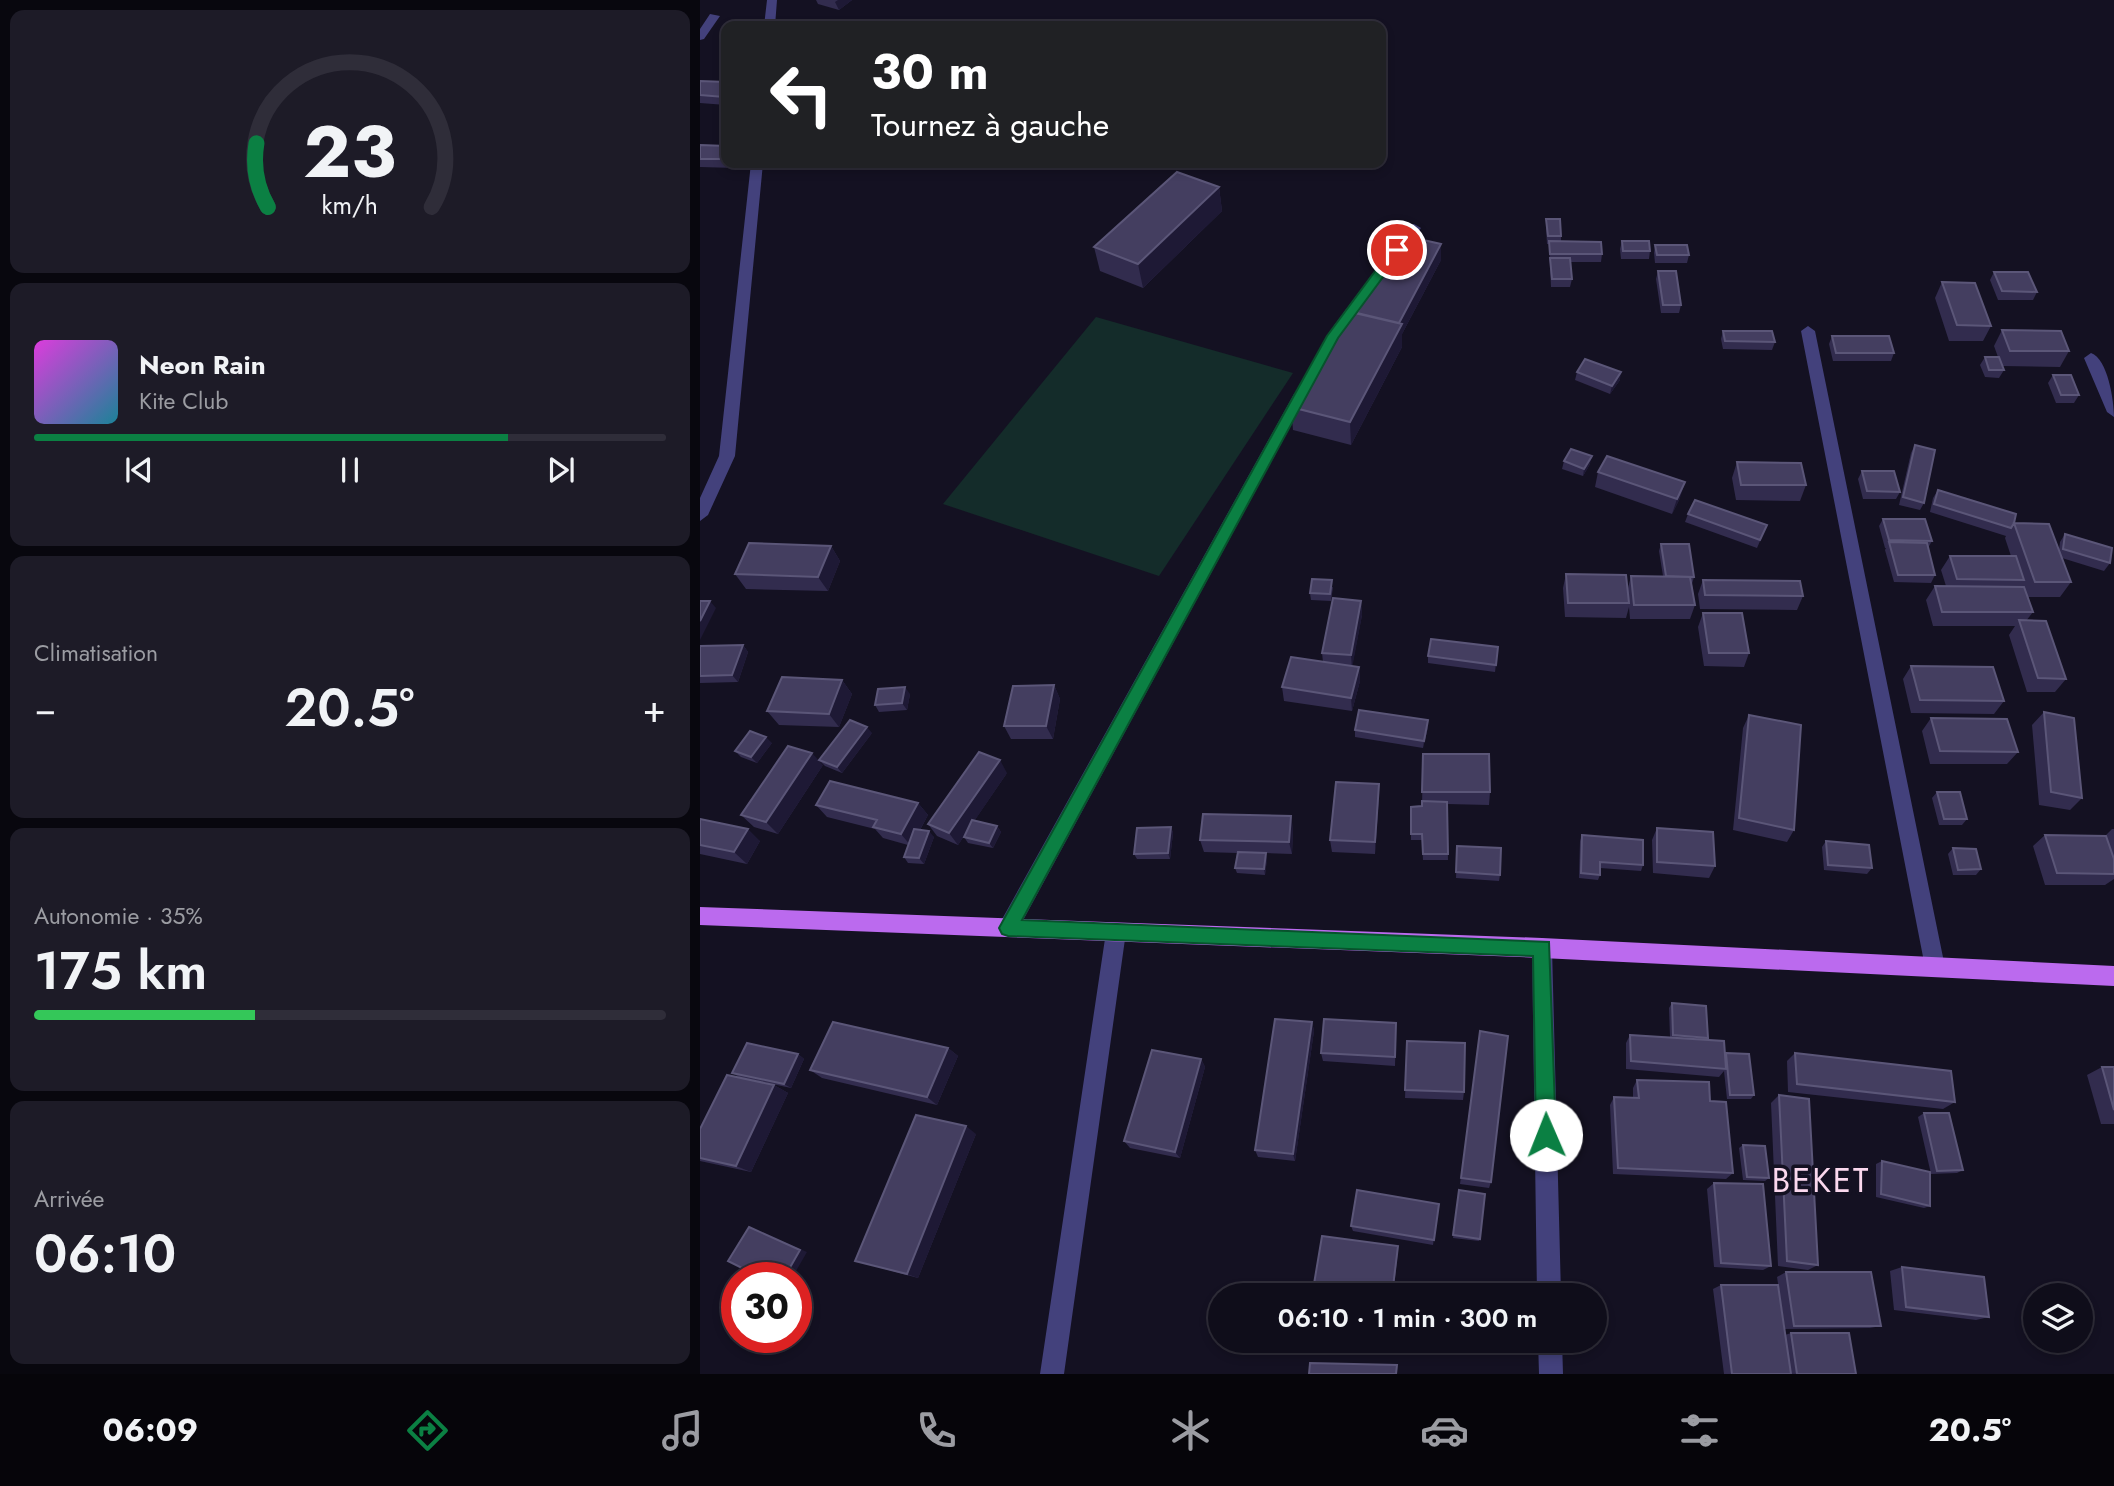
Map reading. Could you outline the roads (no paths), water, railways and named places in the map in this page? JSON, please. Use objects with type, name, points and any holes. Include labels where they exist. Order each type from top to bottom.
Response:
[{"type":"main road","points":[[700,916],[1542,948],[2114,976]]},
{"type":"street","points":[[770,21],[772,0]]},
{"type":"street","points":[[700,37],[714,16]]},
{"type":"street","points":[[700,515],[727,456],[756,168]]},
{"type":"street","points":[[1326,348],[1413,228]]},
{"type":"street","points":[[1808,331],[1935,967]]},
{"type":"street","points":[[2091,358],[2114,412]]},
{"type":"street","points":[[1008,928],[1307,385]]},
{"type":"street","points":[[1052,1374],[1116,932]]},
{"type":"street","points":[[1542,948],[1549,1283]]},
{"type":"street","points":[[1550,1353],[1551,1374]]},
{"type":"district","name":"BEKET","points":[[1821,1180]]}]
